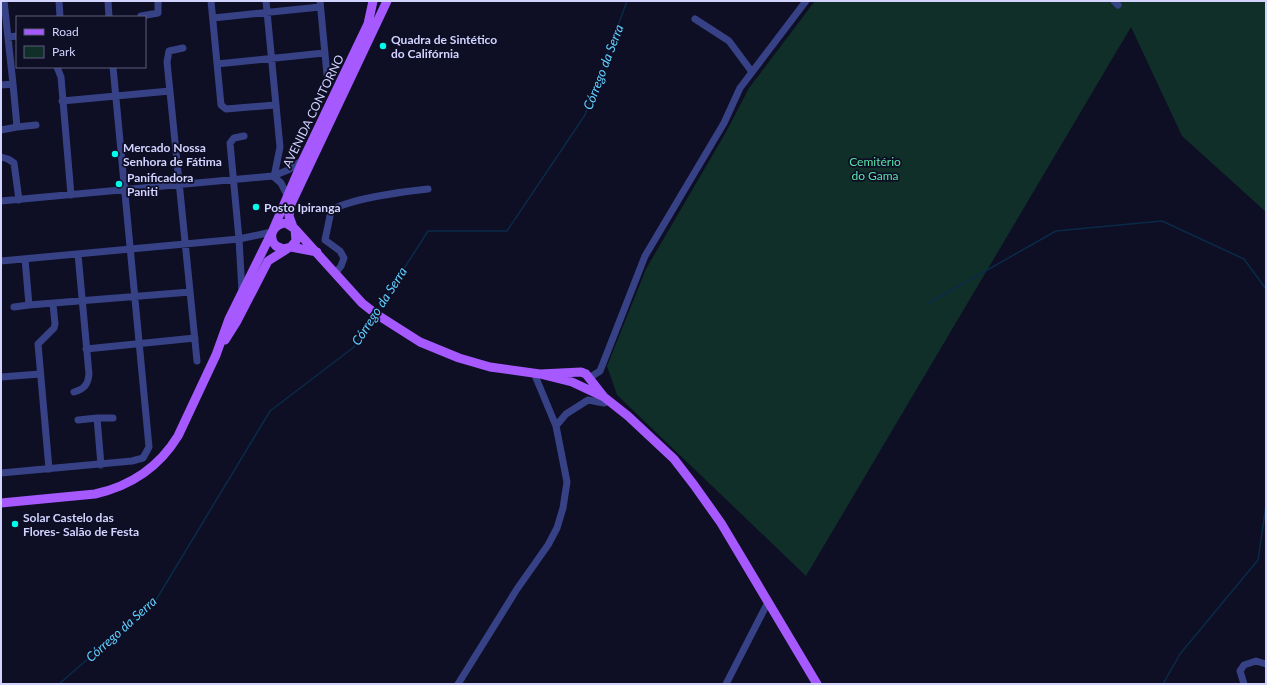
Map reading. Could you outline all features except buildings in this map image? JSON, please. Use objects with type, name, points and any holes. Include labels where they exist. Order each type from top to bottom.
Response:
[{"type":"main road","name":"AVENIDA CONTORNO","points":[[1,503],[95,494],[124,485],[139,477],[154,466],[171,448],[216,355],[229,319],[272,231],[303,160],[368,24],[373,1]]},
{"type":"main road","name":"AVENIDA CONTORNO","points":[[294,228],[289,216],[291,204],[387,1]]},
{"type":"main road","points":[[317,252],[280,248],[274,244],[272,231],[282,224],[294,228],[317,252],[362,303],[376,314],[420,342],[459,358],[484,365],[537,374],[576,384],[606,399]]},
{"type":"main road","points":[[289,248],[296,241],[294,228]]},
{"type":"main road","name":"AVENIDA CONTORNO","points":[[216,355],[237,321],[268,261],[289,248]]},
{"type":"main road","points":[[576,372],[572,375],[576,384]]},
{"type":"main road","points":[[537,374],[581,372],[589,378],[606,399],[654,439],[674,459],[694,484],[721,523],[817,684]]},
{"type":"main road","points":[[576,384],[586,384],[589,378]]},
{"type":"street","points":[[4,1],[17,127]]},
{"type":"street","points":[[59,1],[60,16]]},
{"type":"street","points":[[108,1],[109,16]]},
{"type":"street","points":[[141,16],[158,13],[158,1]]},
{"type":"street","points":[[211,1],[220,102],[223,108],[275,105]]},
{"type":"street","points":[[266,1],[280,151],[273,176]]},
{"type":"street","points":[[589,378],[600,371],[645,256],[724,123],[740,88],[806,1]]},
{"type":"street","points":[[213,18],[320,4],[327,75]]},
{"type":"street","points":[[695,19],[729,41],[752,72]]},
{"type":"street","points":[[8,37],[16,36]]},
{"type":"street","points":[[182,48],[169,51],[167,55],[197,361]]},
{"type":"street","points":[[217,64],[324,53]]},
{"type":"street","points":[[57,68],[61,77],[71,195]]},
{"type":"street","points":[[1,473],[101,465],[138,460],[146,455],[149,447],[132,249],[114,68]]},
{"type":"street","points":[[1,85],[13,84]]},
{"type":"street","points":[[62,101],[170,91]]},
{"type":"street","points":[[1,130],[36,125]]},
{"type":"street","points":[[242,294],[239,240],[230,143],[234,138],[244,136]]},
{"type":"street","points":[[1,157],[14,163],[19,200]]},
{"type":"street","points":[[1,201],[273,176],[303,160]]},
{"type":"street","points":[[273,176],[282,183],[287,195]]},
{"type":"street","points":[[335,274],[342,266],[344,258],[340,251],[325,240],[331,211],[338,207],[362,200],[428,189]]},
{"type":"street","points":[[1,261],[185,243],[239,240],[272,231]]},
{"type":"street","points":[[74,392],[82,389],[88,382],[78,254]]},
{"type":"street","points":[[25,259],[29,305]]},
{"type":"street","points":[[14,307],[82,300],[190,292]]},
{"type":"street","points":[[49,469],[38,344],[54,328],[53,304]]},
{"type":"street","points":[[86,349],[195,338]]},
{"type":"street","points":[[1,377],[40,374]]},
{"type":"street","points":[[458,684],[557,528],[566,496],[567,482],[556,426],[537,374]]},
{"type":"street","points":[[556,426],[566,414],[588,400],[601,403],[606,399]]},
{"type":"street","points":[[97,418],[101,465]]},
{"type":"street","points":[[78,420],[113,418]]},
{"type":"street","points":[[726,684],[768,602]]},
{"type":"street","points":[[1244,684],[1240,671],[1244,664],[1256,661],[1266,664]]},
{"type":"green space","name":"Cemitério do Gama","points":[[815,1],[1266,1],[1266,212],[1182,136],[1131,27],[806,576],[617,395],[607,366],[646,269],[726,132],[749,88]]},
{"type":"waterway","name":"Córrego da Serra","points":[[377,311],[428,231],[507,231],[585,115],[627,1]]},
{"type":"waterway","points":[[929,303],[1056,231],[1162,221],[1244,259],[1266,289]]},
{"type":"waterway","name":"Córrego da Serra","points":[[59,684],[156,600],[270,411],[354,347],[374,316]]},
{"type":"waterway","points":[[1163,684],[1180,654],[1258,560],[1266,505]]},
{"type":"place","name":"Quadra de Sintético do Califórnia","points":[[383,46]]},
{"type":"place","name":"Mercado Nossa Senhora de Fátima","points":[[115,154]]},
{"type":"place","name":"Panificadora Paniti","points":[[119,184]]},
{"type":"place","name":"Posto Ipiranga","points":[[256,207]]},
{"type":"place","name":"Solar Castelo das Flores- Salão de Festa","points":[[15,524]]}]
